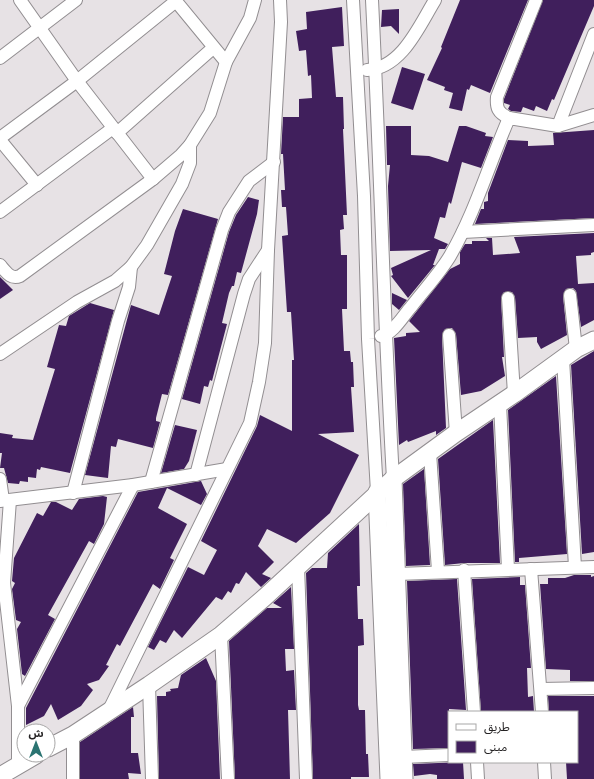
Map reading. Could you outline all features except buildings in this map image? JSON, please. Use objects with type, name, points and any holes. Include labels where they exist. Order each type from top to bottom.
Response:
[{"type":"street","points":[[20,0],[77,81],[153,179]]},
{"type":"street","points":[[0,58],[76,0]]},
{"type":"street","points":[[37,185],[0,139],[77,81],[176,0],[213,48],[226,62]]},
{"type":"street","points":[[0,265],[11,276],[15,278],[20,276],[153,179],[181,155],[190,145],[210,113],[226,62],[250,18],[255,0]]},
{"type":"street","points":[[108,713],[250,423],[259,382],[265,343],[268,250],[282,22],[280,0]]},
{"type":"street","points":[[353,0],[364,196],[368,339],[377,492],[390,779]]},
{"type":"street","points":[[372,0],[381,195],[385,336],[397,574],[404,779]]},
{"type":"street","points":[[358,71],[375,70],[388,64],[399,55],[436,0]]},
{"type":"street","points":[[536,0],[497,97],[496,105],[498,111],[508,118],[558,126],[594,116]]},
{"type":"street","points":[[558,126],[594,34]]},
{"type":"street","points":[[0,212],[115,131],[213,48]]},
{"type":"street","points":[[368,339],[385,336],[398,322],[449,257],[463,232],[508,118]]},
{"type":"street","points":[[0,354],[77,302],[115,281],[131,266],[147,245],[182,184],[190,163],[190,145]]},
{"type":"street","points":[[151,482],[222,230],[229,212],[249,180],[274,162]]},
{"type":"street","points":[[364,196],[381,195]]},
{"type":"street","points":[[463,232],[594,225]]},
{"type":"street","points":[[196,475],[244,294],[249,279],[268,250]]},
{"type":"street","points":[[72,493],[118,321],[129,287],[131,266]]},
{"type":"street","points":[[570,295],[569,354],[575,567]]},
{"type":"street","points":[[508,298],[514,394]]},
{"type":"street","points":[[449,335],[456,433]]},
{"type":"street","points":[[56,744],[108,713],[221,635],[298,568],[377,492],[393,479],[569,354],[594,340]]},
{"type":"street","points":[[500,404],[508,569]]},
{"type":"street","points":[[430,453],[438,571]]},
{"type":"street","points":[[4,500],[133,485],[227,469]]},
{"type":"street","points":[[0,479],[4,500],[2,587],[18,706],[18,764],[0,776]]},
{"type":"street","points":[[18,706],[133,485]]},
{"type":"street","points":[[397,574],[464,570],[594,567]]},
{"type":"street","points":[[298,568],[306,779]]},
{"type":"street","points":[[531,569],[542,711]]},
{"type":"street","points":[[464,570],[474,711]]},
{"type":"street","points":[[221,635],[228,779]]},
{"type":"street","points":[[149,685],[152,779]]},
{"type":"street","points":[[540,689],[594,688]]},
{"type":"street","points":[[73,735],[73,779]]},
{"type":"street","points":[[403,757],[448,755]]},
{"type":"street","points":[[477,763],[478,779]]},
{"type":"street","points":[[544,763],[545,779]]}]
